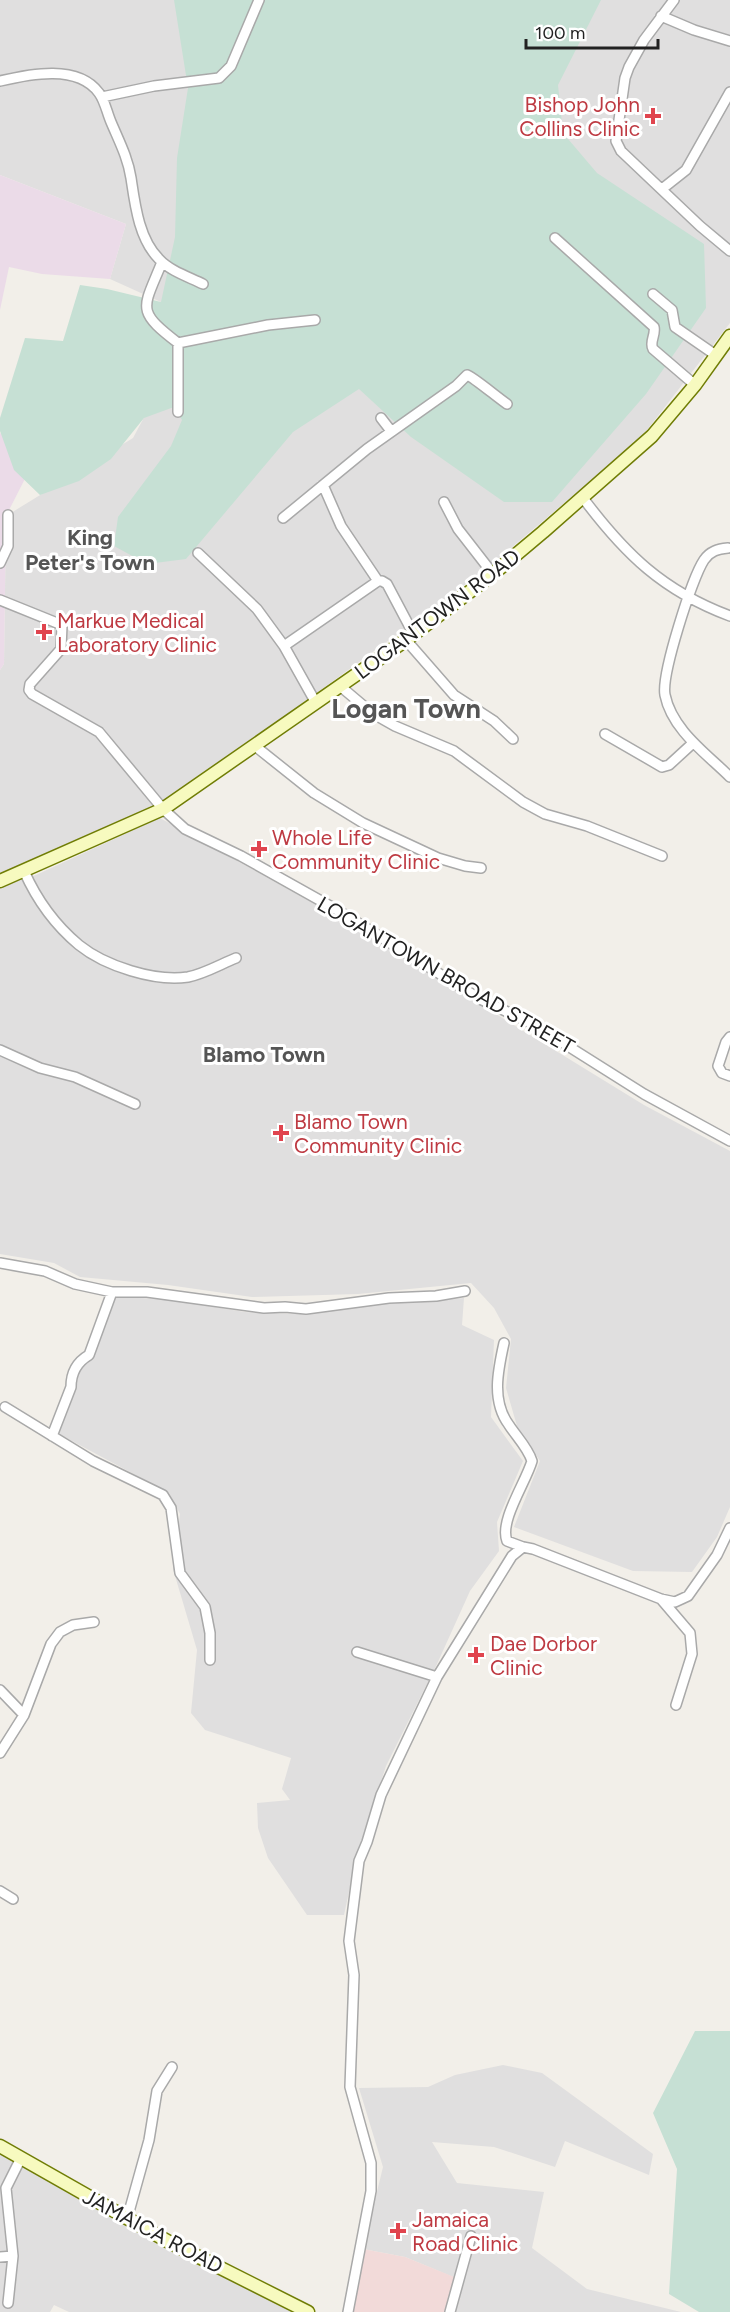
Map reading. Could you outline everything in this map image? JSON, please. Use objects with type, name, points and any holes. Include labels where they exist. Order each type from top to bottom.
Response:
[{"type":"street","points":[[102,97],[154,86],[219,78],[231,66],[259,0]]},
{"type":"street","points":[[674,0],[644,40],[629,67],[615,137],[621,151],[700,226],[730,251]]},
{"type":"street","points":[[661,16],[694,30],[730,41]]},
{"type":"street","points":[[0,81],[30,75],[73,76],[88,82],[102,97],[123,148],[131,177],[133,203],[153,251],[162,262],[203,284]]},
{"type":"street","points":[[662,189],[686,170],[730,92]]},
{"type":"street","points":[[555,238],[654,327],[655,332],[651,342],[653,348],[695,385]]},
{"type":"street","points":[[162,262],[146,306],[148,317],[178,343],[178,412]]},
{"type":"street","points":[[653,294],[672,310],[674,323],[678,330],[717,356]]},
{"type":"street","points":[[178,343],[268,325],[315,320]]},
{"type":"street","name":"LOGANTOWN ROAD","points":[[0,881],[163,809],[410,638],[493,574],[652,436],[695,385],[730,336]]},
{"type":"street","points":[[283,518],[391,431],[456,386],[466,375],[473,377],[487,392],[507,404]]},
{"type":"street","points":[[381,418],[391,431]]},
{"type":"street","points":[[323,485],[340,526],[378,581]]},
{"type":"street","points":[[583,498],[608,531],[633,558],[688,599],[730,616]]},
{"type":"street","points":[[444,502],[466,540],[493,574]]},
{"type":"street","points":[[0,563],[8,546],[8,515]]},
{"type":"street","points":[[728,548],[711,552],[704,560],[688,599],[667,669],[665,695],[677,722],[693,743],[730,777]]},
{"type":"street","points":[[198,552],[257,609],[284,646],[316,703]]},
{"type":"street","points":[[284,646],[378,581],[382,581],[387,584],[410,638],[454,695],[494,722],[513,739]]},
{"type":"street","name":"LOGANTOWN BROAD STREET","points":[[0,600],[62,625],[61,649],[30,684],[29,690],[32,694],[99,732],[163,809],[185,829],[241,856],[330,906],[480,999],[533,1024],[644,1094],[730,1141]]},
{"type":"street","points":[[340,686],[372,713],[454,751],[523,802],[546,814],[587,826],[662,856]]},
{"type":"street","points":[[605,734],[662,767],[669,765],[693,743]]},
{"type":"street","points":[[255,746],[314,793],[354,818],[438,858],[481,868]]},
{"type":"street","points":[[24,871],[33,890],[79,945],[111,962],[140,973],[167,979],[191,976],[236,958]]},
{"type":"street","points":[[730,1037],[718,1066],[722,1073],[730,1076]]},
{"type":"street","points":[[0,1050],[40,1068],[75,1077],[135,1104]]},
{"type":"street","points":[[0,1263],[45,1271],[75,1284],[112,1292],[147,1292],[245,1307],[306,1309],[465,1291]]},
{"type":"street","points":[[52,1436],[71,1387],[71,1379],[80,1361],[88,1355],[112,1292]]},
{"type":"street","points":[[504,1343],[497,1379],[501,1411],[506,1422],[530,1454],[532,1461],[506,1522],[504,1534],[507,1541],[661,1599],[675,1602],[688,1596],[717,1556],[730,1528]]},
{"type":"street","points":[[5,1407],[93,1461],[163,1495],[168,1500],[180,1573],[205,1607],[210,1633],[210,1660]]},
{"type":"street","points":[[348,2312],[371,2191],[371,2163],[350,2087],[354,1975],[349,1941],[360,1861],[381,1795],[436,1677],[512,1556],[524,1547]]},
{"type":"street","points":[[661,1599],[690,1633],[692,1654],[676,1706]]},
{"type":"street","points":[[0,1753],[24,1715],[51,1644],[60,1632],[73,1625],[94,1622]]},
{"type":"street","points":[[357,1652],[436,1677]]},
{"type":"street","points":[[0,1690],[24,1715]]},
{"type":"street","points":[[0,1891],[13,1899]]},
{"type":"street","points":[[127,2219],[149,2140],[157,2091],[172,2067]]},
{"type":"street","name":"JAMAICA ROAD","points":[[0,2146],[127,2219],[309,2312]]},
{"type":"street","points":[[8,2303],[13,2256],[6,2188],[21,2158]]},
{"type":"street","points":[[450,2312],[471,2236]]},
{"type":"street","points":[[0,2257],[13,2256]]},
{"type":"shaded area","points":[[0,0],[182,0],[193,19],[183,312],[110,279],[126,224],[0,175]]},
{"type":"shaded area","points":[[472,0],[730,0],[730,323],[640,439],[485,570],[162,806],[0,879],[0,670],[4,664],[6,516],[133,438],[180,350]]},
{"type":"shaded area","points":[[0,175],[126,224],[110,279],[42,274],[9,267],[0,310]]},
{"type":"shaded area","points":[[0,433],[34,461],[6,516],[4,664],[0,670]]},
{"type":"shaded area","points":[[160,818],[333,914],[644,1105],[730,1151],[730,1507],[717,1537],[692,1572],[633,1571],[514,1527],[540,1461],[517,1426],[506,1388],[511,1339],[494,1308],[471,1283],[358,1294],[252,1297],[168,1285],[80,1277],[54,1263],[0,1254],[0,887],[36,875]]},
{"type":"shaded area","points":[[115,1297],[166,1299],[245,1312],[300,1314],[369,1305],[464,1298],[462,1325],[494,1340],[491,1417],[523,1461],[497,1522],[499,1551],[470,1591],[437,1664],[386,1766],[357,1855],[344,1915],[307,1915],[268,1858],[258,1828],[257,1803],[290,1800],[282,1789],[291,1758],[205,1730],[191,1713],[197,1650],[173,1569],[180,1514],[169,1493],[59,1434],[74,1380],[95,1347]]},
{"type":"shaded area","points":[[503,2065],[542,2073],[653,2154],[649,2175],[565,2141],[555,2167],[494,2147],[432,2142],[457,2183],[544,2192],[532,2248],[587,2289],[681,2312],[450,2312],[458,2279],[405,2257],[363,2249],[383,2167],[359,2088],[428,2087],[455,2075]]},
{"type":"shaded area","points":[[0,2148],[298,2312],[69,2312],[54,2305],[50,2312],[0,2312]]},
{"type":"shaded area","points":[[363,2249],[405,2257],[459,2279],[450,2312],[350,2312]]},
{"type":"green space","points":[[174,0],[601,0],[558,85],[563,133],[597,173],[704,244],[706,308],[646,394],[552,502],[504,502],[411,437],[359,389],[293,432],[186,559],[147,564],[114,546],[118,517],[171,446],[182,420],[174,407],[144,418],[111,459],[79,481],[40,495],[14,470],[0,431],[0,418],[25,338],[63,341],[80,285],[161,302],[175,237],[177,158],[188,88]]},
{"type":"green space","points":[[695,2031],[730,2031],[730,2312],[699,2312],[669,2294],[677,2169],[653,2113]]},
{"type":"place","name":"Bishop John Collins Clinic","points":[[653,116]]},
{"type":"place","name":"Markue Medical Laboratory Clinic","points":[[44,632]]},
{"type":"place","name":"Whole Life Community Clinic","points":[[259,849]]},
{"type":"place","name":"Blamo Town Community Clinic","points":[[281,1133]]},
{"type":"place","name":"Dae Dorbor Clinic","points":[[476,1655]]},
{"type":"place","name":"Jamaica Road Clinic","points":[[398,2231]]},
{"type":"district","name":"King Peter's Town","points":[[90,550]]},
{"type":"district","name":"Logan Town","points":[[406,708]]},
{"type":"district","name":"Blamo Town","points":[[264,1054]]}]
